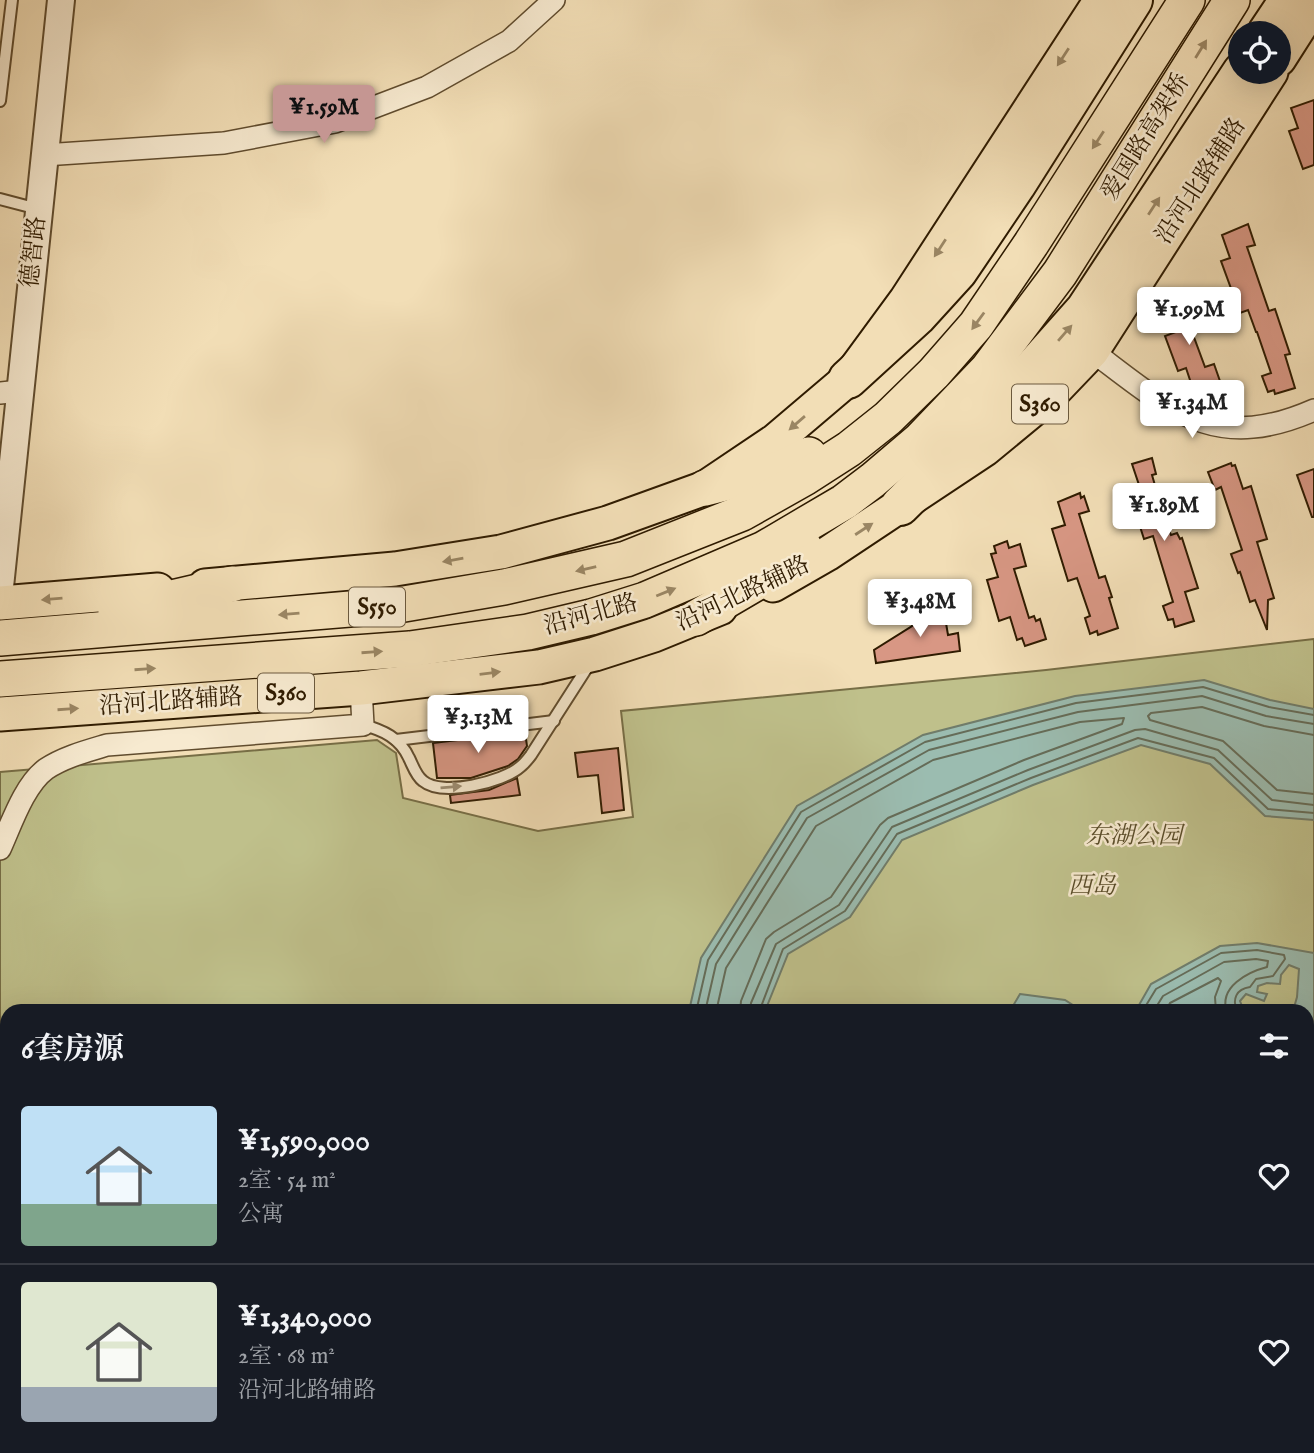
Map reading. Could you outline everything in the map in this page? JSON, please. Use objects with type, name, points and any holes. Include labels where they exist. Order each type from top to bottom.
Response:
[{"type":"highway","points":[[848,379],[917,316],[958,271],[1133,0]]},
{"type":"highway","name":"爱国路高架桥","points":[[1031,244],[1187,0]]},
{"type":"highway","name":"爱国路高架桥","points":[[1060,273],[1232,0]]},
{"type":"highway","points":[[1275,21],[1289,0]]},
{"type":"highway","points":[[900,506],[987,420],[1085,310],[1234,84]]},
{"type":"highway","name":"沿河北路","points":[[0,638],[398,605],[505,587],[626,559],[742,513],[849,449],[888,418],[934,373],[976,325],[1031,244]]},
{"type":"highway","name":"沿河北路","points":[[0,679],[410,649],[528,632],[592,617],[645,600],[764,549],[844,502],[920,440],[988,369],[1060,273]]},
{"type":"highway","points":[[705,488],[783,468],[888,418]]},
{"type":"highway","points":[[696,618],[754,584],[834,524],[873,491],[920,440]]},
{"type":"highway","points":[[0,638],[232,584]]},
{"type":"main road","points":[[0,603],[395,569],[501,552],[608,523],[705,488],[775,441],[848,379],[906,300],[1101,0]]},
{"type":"main road","points":[[1291,40],[1314,4]]},
{"type":"main road","name":"沿河北路辅路","points":[[8,716],[361,688],[539,667],[595,654],[696,618],[786,578],[985,449],[1038,406],[1092,351],[1263,84]]},
{"type":"street","name":"德智路","points":[[0,587],[10,392],[38,210],[61,0]]},
{"type":"street","points":[[44,155],[224,142],[335,122],[427,87],[509,41],[554,0]]},
{"type":"street","points":[[1092,351],[1181,414],[1219,427],[1257,428],[1314,410]]},
{"type":"street","points":[[0,849],[31,783],[46,769],[72,756],[107,745],[363,725],[361,688]]},
{"type":"lane","points":[[0,101],[12,0]]},
{"type":"lane","points":[[0,199],[38,210]]},
{"type":"lane","points":[[363,725],[383,730],[396,740],[407,753],[421,780],[433,787],[447,788],[491,782],[520,768],[531,755],[595,654]]},
{"type":"lane","points":[[396,740],[554,721]]},
{"type":"green space","name":"东湖公园","points":[[1314,639],[1314,1004],[0,1004],[0,772],[377,740],[396,753],[403,798],[538,831],[633,817],[621,711],[1046,670]]},
{"type":"water","points":[[1204,680],[1270,700],[1314,709],[1314,820],[1265,816],[1210,764],[1141,745],[1033,785],[902,840],[850,917],[788,954],[768,1004],[691,1004],[701,958],[797,806],[923,735],[1075,696]]},
{"type":"water","points":[[1257,943],[1314,953],[1314,1004],[1295,1004],[1299,969],[1289,965],[1281,975],[1280,984],[1267,983],[1258,986],[1257,992],[1267,994],[1264,1001],[1246,994],[1240,1001],[1241,1004],[1140,1004],[1151,984],[1220,946]]},
{"type":"water","points":[[1020,994],[1065,1000],[1071,1004],[1014,1004]]},
{"type":"building","points":[[1314,100],[1314,165],[1303,169],[1289,131],[1298,128],[1291,108]]},
{"type":"building","points":[[1248,224],[1255,245],[1247,247],[1269,311],[1275,309],[1290,354],[1285,355],[1295,388],[1275,394],[1274,390],[1268,392],[1262,376],[1271,373],[1257,332],[1248,310],[1240,313],[1221,261],[1230,258],[1222,235]]},
{"type":"building","points":[[1189,297],[1190,300],[1193,299],[1198,312],[1195,314],[1197,318],[1188,321],[1205,367],[1214,364],[1221,384],[1194,392],[1186,368],[1178,371],[1165,336],[1176,332],[1167,307]]},
{"type":"building","points":[[1152,458],[1156,474],[1152,475],[1163,513],[1171,535],[1177,533],[1180,539],[1182,538],[1198,588],[1185,592],[1194,621],[1175,627],[1173,619],[1168,620],[1163,606],[1173,602],[1153,536],[1144,539],[1128,489],[1139,485],[1132,464]]},
{"type":"building","points":[[1231,463],[1232,466],[1235,465],[1243,489],[1251,486],[1267,539],[1257,542],[1274,598],[1268,600],[1267,630],[1255,600],[1250,602],[1240,572],[1238,573],[1231,554],[1242,550],[1221,487],[1215,490],[1208,472]]},
{"type":"building","points":[[1314,469],[1314,517],[1312,517],[1297,475]]},
{"type":"building","points":[[1080,493],[1081,498],[1084,496],[1089,511],[1079,514],[1099,578],[1105,576],[1118,628],[1098,635],[1097,631],[1090,634],[1085,618],[1090,616],[1077,578],[1068,581],[1052,529],[1065,525],[1058,502]]},
{"type":"building","points":[[1007,541],[1009,548],[1020,544],[1026,566],[1014,569],[1029,618],[1034,616],[1036,621],[1040,619],[1046,639],[1025,646],[1022,638],[1017,640],[1010,617],[999,621],[987,580],[998,577],[991,554],[996,553],[994,546]]},
{"type":"building","points":[[943,605],[948,635],[958,633],[960,651],[876,663],[874,650],[912,626],[915,613],[921,611],[931,614]]},
{"type":"building","points":[[525,732],[527,746],[518,759],[508,766],[471,778],[437,778],[433,743]]},
{"type":"building","points":[[618,748],[624,810],[602,813],[598,775],[578,777],[575,753]]},
{"type":"building","points":[[517,778],[520,795],[451,803],[450,795],[489,790]]},
{"type":"park label","name":"西岛","points":[[1092,886]]}]
